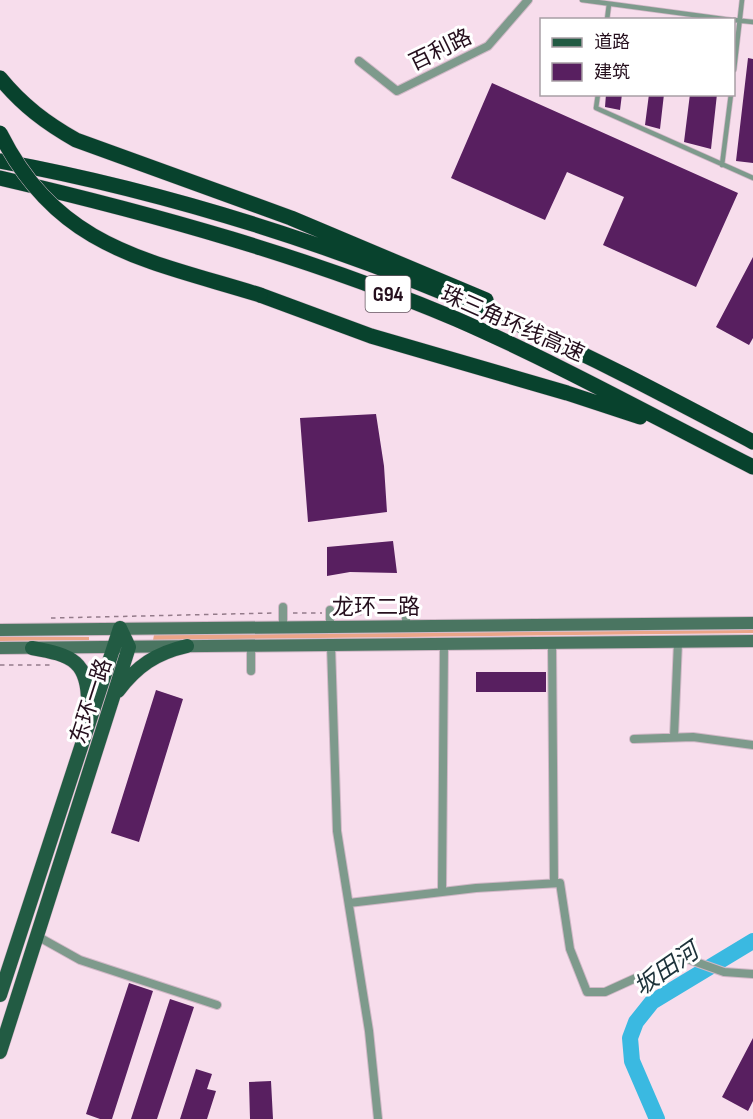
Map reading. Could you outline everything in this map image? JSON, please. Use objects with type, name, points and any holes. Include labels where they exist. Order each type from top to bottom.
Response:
[{"type":"highway","points":[[0,78],[25,106],[50,125],[76,140],[186,178],[423,272],[526,318],[613,369]]},
{"type":"highway","points":[[0,133],[29,181],[52,207],[76,227],[103,242],[149,260],[260,295],[371,336],[567,393],[689,434]]},
{"type":"highway","name":"珠三角环线高速","points":[[0,161],[54,171],[191,205],[316,245],[435,289],[613,369],[753,442]]},
{"type":"highway","name":"珠三角环线高速","points":[[0,178],[162,218],[338,275],[455,319],[556,365],[753,467]]},
{"type":"main road","name":"龙环二路","points":[[0,630],[753,623]]},
{"type":"main road","name":"东环一路","points":[[0,1052],[129,647],[120,628]]},
{"type":"main road","name":"东环一路","points":[[0,995],[111,647],[120,628]]},
{"type":"main road","name":"龙环二路","points":[[0,648],[753,641]]},
{"type":"main road","points":[[111,703],[141,665],[166,651],[187,646]]},
{"type":"main road","points":[[32,648],[63,655],[83,669],[88,694],[86,724]]},
{"type":"street","name":"百利路","points":[[359,61],[397,91],[488,46],[528,0]]},
{"type":"street","points":[[283,607],[283,628]]},
{"type":"street","points":[[406,609],[406,626]]},
{"type":"street","points":[[330,612],[330,627]]},
{"type":"street","points":[[674,737],[678,642]]},
{"type":"street","points":[[442,891],[444,644]]},
{"type":"street","points":[[552,644],[554,883]]},
{"type":"street","points":[[331,645],[337,831],[369,1031],[378,1119]]},
{"type":"street","points":[[251,646],[251,671]]},
{"type":"street","points":[[634,738],[674,737],[753,745]]},
{"type":"street","points":[[349,903],[442,891],[560,883],[570,950],[587,992],[605,992],[682,957],[724,972],[753,974]]},
{"type":"street","points":[[37,936],[80,960],[217,1005]]},
{"type":"lane","points":[[582,0],[719,18]]},
{"type":"lane","points":[[742,0],[735,20],[753,22]]},
{"type":"lane","points":[[607,18],[609,4]]},
{"type":"lane","points":[[598,96],[596,108],[753,178]]},
{"type":"lane","points":[[722,165],[730,96]]},
{"type":"path","points":[[293,613],[391,615]]},
{"type":"path","points":[[50,618],[274,614]]},
{"type":"path","points":[[0,665],[58,665]]},
{"type":"shaded area","points":[[753,630],[753,633],[153,640],[154,635]]},
{"type":"shaded area","points":[[0,637],[89,637],[89,640],[0,641]]},
{"type":"building","points":[[748,58],[753,59],[753,163],[736,161]]},
{"type":"building","points":[[492,83],[738,193],[696,287],[603,245],[624,197],[567,172],[545,220],[451,178]]},
{"type":"building","points":[[606,96],[622,96],[620,110],[605,107]]},
{"type":"building","points":[[649,96],[664,96],[660,129],[645,125]]},
{"type":"building","points":[[690,96],[717,96],[711,149],[684,142]]},
{"type":"building","points":[[753,257],[753,338],[749,345],[716,327]]},
{"type":"building","points":[[376,414],[384,466],[387,512],[308,522],[300,418]]},
{"type":"building","points":[[393,541],[397,573],[350,572],[327,576],[327,547]]},
{"type":"building","points":[[476,672],[546,672],[546,692],[476,692]]},
{"type":"building","points":[[156,690],[183,699],[139,842],[111,833]]},
{"type":"building","points":[[129,983],[153,991],[112,1119],[100,1119],[86,1114]]},
{"type":"building","points":[[170,999],[194,1007],[157,1119],[131,1119]]},
{"type":"building","points":[[753,1038],[753,1101],[748,1111],[722,1097]]},
{"type":"building","points":[[196,1069],[212,1074],[207,1089],[216,1091],[207,1119],[180,1119]]},
{"type":"building","points":[[271,1081],[273,1119],[250,1119],[249,1082]]},
{"type":"waterway","name":"坂田河","points":[[657,1119],[632,1061],[630,1038],[636,1022],[652,1002],[753,941]]}]
